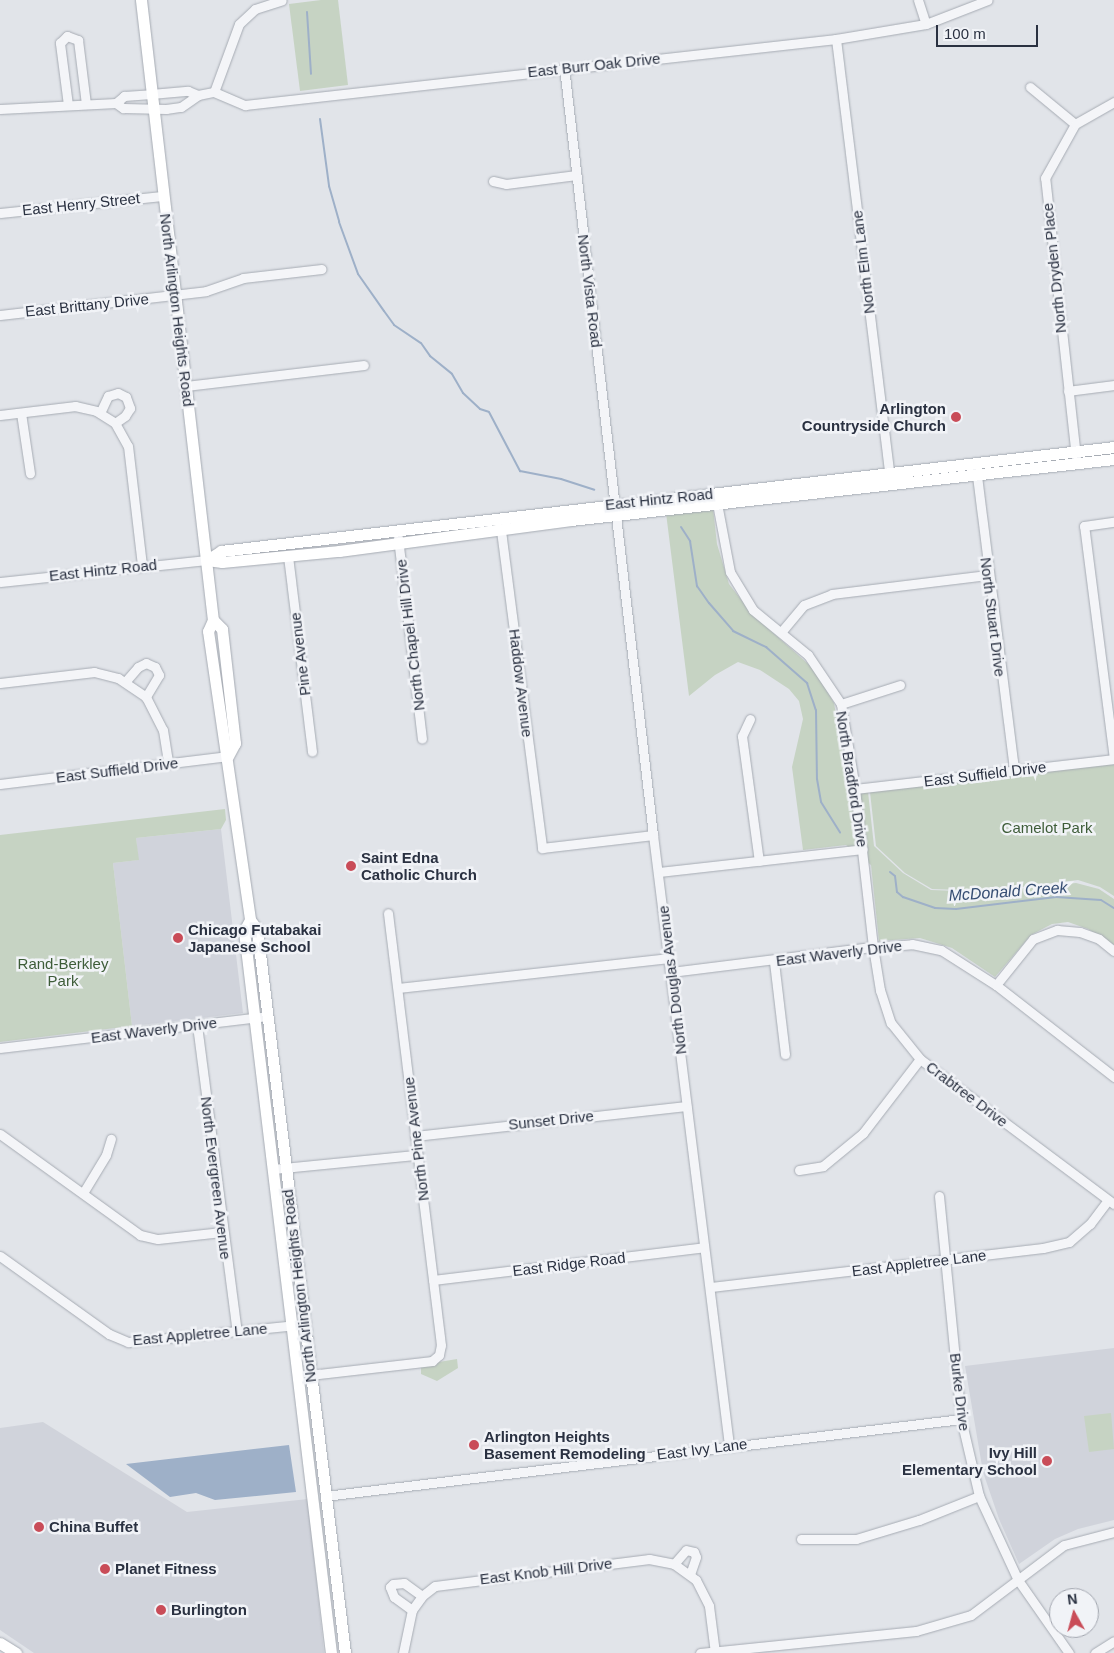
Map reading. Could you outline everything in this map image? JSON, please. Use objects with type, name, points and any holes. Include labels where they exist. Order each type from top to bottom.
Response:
[{"type":"main road","name":"North Arlington Heights Road","points":[[141,0],[162,196],[207,560],[213,620],[208,631],[222,743],[228,756],[250,920],[257,929],[345,1653]]},
{"type":"main road","name":"East Hintz Road","points":[[716,498],[889,472],[1114,447]]},
{"type":"main road","name":"East Hintz Road","points":[[207,560],[221,551],[499,518],[891,484],[1114,459]]},
{"type":"main road","name":"East Hintz Road","points":[[207,560],[222,562],[399,544],[501,530],[617,509]]},
{"type":"main road","name":"North Arlington Heights Road","points":[[250,920],[244,931],[331,1653]]},
{"type":"main road","points":[[0,1643],[16,1653]]},
{"type":"street","points":[[116,103],[122,108],[152,109],[181,107],[198,95],[214,92],[239,24],[255,9],[282,0]]},
{"type":"street","points":[[918,0],[926,24]]},
{"type":"street","name":"East Burr Oak Drive","points":[[214,92],[245,105],[564,67],[836,39],[926,24],[988,0]]},
{"type":"street","points":[[68,105],[60,43],[64,37],[70,36],[78,40],[86,104]]},
{"type":"street","name":"North Elm Lane","points":[[836,39],[891,484]]},
{"type":"street","name":"North Vista Road","points":[[564,67],[617,509]]},
{"type":"street","points":[[1030,87],[1075,124],[1114,102]]},
{"type":"street","points":[[0,110],[116,103],[124,96],[188,91],[198,95]]},
{"type":"street","name":"North Dryden Place","points":[[1075,124],[1045,178],[1077,463]]},
{"type":"street","points":[[493,181],[506,184],[576,176]]},
{"type":"street","name":"East Henry Street","points":[[0,213],[162,196]]},
{"type":"street","name":"East Brittany Drive","points":[[0,315],[206,291],[243,278],[321,269]]},
{"type":"street","points":[[186,386],[364,365]]},
{"type":"street","points":[[1068,391],[1114,385]]},
{"type":"street","points":[[100,413],[108,396],[118,393],[126,397],[130,408],[125,416],[116,423]]},
{"type":"street","points":[[0,415],[75,406],[100,413],[116,423],[128,446],[142,566]]},
{"type":"street","points":[[21,413],[30,473]]},
{"type":"street","name":"North Stuart Drive","points":[[976,463],[987,575],[1014,770]]},
{"type":"street","name":"North Bradford Drive","points":[[716,498],[730,572],[753,610],[782,631],[808,655],[841,704],[855,788],[873,947]]},
{"type":"street","name":"North Douglas Avenue","points":[[617,509],[653,834],[670,958],[704,1247],[711,1287],[729,1445]]},
{"type":"street","name":"Haddow Avenue","points":[[499,518],[542,848],[653,834]]},
{"type":"street","points":[[1114,522],[1084,526],[1114,759]]},
{"type":"street","name":"North Chapel Hill Drive","points":[[396,531],[422,739]]},
{"type":"street","name":"Pine Avenue","points":[[288,556],[312,752]]},
{"type":"street","name":"East Hintz Road","points":[[0,582],[207,560]]},
{"type":"street","points":[[782,631],[804,606],[832,594],[987,575]]},
{"type":"street","points":[[125,682],[138,667],[146,664],[155,667],[159,675],[146,697]]},
{"type":"street","points":[[0,682],[94,672],[125,682],[146,697],[163,730],[168,763]]},
{"type":"street","points":[[841,704],[900,685]]},
{"type":"street","points":[[750,719],[742,736],[758,861]]},
{"type":"street","name":"East Suffield Drive","points":[[3,783],[228,756]]},
{"type":"street","name":"East Suffield Drive","points":[[855,788],[1114,759]]},
{"type":"street","points":[[659,872],[863,849]]},
{"type":"street","name":"North Pine Avenue","points":[[310,1375],[432,1361],[439,1355],[442,1345],[388,913]]},
{"type":"street","points":[[996,985],[1033,939],[1057,930],[1080,932],[1099,939],[1114,950]]},
{"type":"street","name":"East Waverly Drive","points":[[671,972],[774,962],[873,947],[912,944],[941,950],[996,985],[1114,1077]]},
{"type":"street","name":"Crabtree Drive","points":[[873,947],[880,990],[891,1023],[920,1059],[1111,1202]]},
{"type":"street","points":[[398,988],[670,958]]},
{"type":"street","points":[[774,962],[785,1054]]},
{"type":"street","name":"East Waverly Drive","points":[[0,1048],[267,1016]]},
{"type":"street","name":"North Evergreen Avenue","points":[[197,1025],[222,1232],[237,1332]]},
{"type":"street","points":[[799,1170],[823,1166],[863,1133],[920,1059]]},
{"type":"street","name":"Sunset Drive","points":[[415,1136],[686,1106]]},
{"type":"street","points":[[0,1134],[140,1235],[158,1240],[222,1232]]},
{"type":"street","points":[[82,1193],[106,1155],[111,1139]]},
{"type":"street","points":[[273,1169],[417,1155]]},
{"type":"street","name":"Burke Drive","points":[[938,1196],[961,1419],[980,1496],[1018,1580],[1069,1653]]},
{"type":"street","name":"East Appletree Lane","points":[[711,1287],[1043,1248],[1069,1242],[1111,1202]]},
{"type":"street","name":"East Ridge Road","points":[[433,1280],[704,1247]]},
{"type":"street","name":"East Appletree Lane","points":[[0,1256],[109,1334],[128,1342],[304,1324]]},
{"type":"street","name":"East Ivy Lane","points":[[325,1496],[729,1445],[961,1419]]},
{"type":"street","points":[[801,1539],[856,1539],[919,1520],[980,1496]]},
{"type":"street","points":[[700,1653],[916,1631],[971,1615],[1064,1545],[1114,1532]]},
{"type":"street","points":[[674,1564],[686,1550],[694,1552],[696,1558],[690,1574]]},
{"type":"street","name":"East Knob Hill Drive","points":[[403,1653],[412,1610],[422,1596],[435,1586],[459,1581],[649,1559],[674,1564],[690,1574],[701,1587],[709,1606],[715,1652]]},
{"type":"street","points":[[412,1610],[394,1597],[390,1587],[398,1582],[404,1583],[422,1596]]},
{"type":"street","points":[[1095,1653],[1114,1641]]},
{"type":"street","points":[[805,1642],[806,1653]]},
{"type":"shaded area","name":"Chicago Futabakai Japanese School","points":[[221,829],[243,1013],[132,1026],[113,863],[138,860],[136,838]]},
{"type":"shaded area","name":"Ivy Hill Elementary School","points":[[1114,1348],[1114,1520],[1078,1529],[1055,1539],[1019,1564],[999,1519],[983,1472],[965,1366]]},
{"type":"shaded area","points":[[43,1422],[187,1512],[308,1499],[324,1653],[34,1653],[0,1630],[0,1428]]},
{"type":"green space","points":[[338,0],[348,85],[300,91],[289,4]]},
{"type":"green space","points":[[713,508],[717,544],[729,584],[754,616],[815,670],[834,703],[850,794],[868,792],[874,846],[903,873],[931,890],[986,892],[1076,883],[1099,889],[1114,899],[1114,945],[1088,929],[1068,922],[1052,924],[1031,935],[995,977],[952,948],[920,938],[879,941],[871,865],[846,845],[803,850],[792,767],[803,719],[799,701],[789,689],[760,670],[738,662],[715,675],[689,696],[666,513]]},
{"type":"green space","name":"Camelot Park","points":[[1114,764],[1114,896],[1100,887],[1078,880],[989,891],[932,889],[905,873],[876,846],[870,792]]},
{"type":"green space","name":"Rand-Berkley Park","points":[[225,809],[226,820],[221,829],[136,838],[139,860],[113,863],[132,1026],[0,1042],[0,835]]},
{"type":"green space","points":[[457,1359],[458,1368],[437,1381],[421,1374],[421,1365]]},
{"type":"green space","points":[[1111,1413],[1114,1449],[1089,1452],[1084,1416]]},
{"type":"water","points":[[289,1445],[296,1492],[215,1500],[196,1493],[170,1497],[126,1464]]},
{"type":"waterway","name":"McDonald Creek","points":[[307,12],[311,74]]},
{"type":"waterway","name":"McDonald Creek","points":[[320,119],[329,186],[339,222],[358,274],[394,325],[421,343],[430,356],[452,374],[463,393],[480,409],[489,412],[520,471],[561,479],[594,490]]},
{"type":"waterway","name":"McDonald Creek","points":[[681,527],[690,541],[697,586],[709,603],[733,631],[766,647],[807,683],[816,710],[817,779],[821,802],[840,833]]},
{"type":"waterway","name":"McDonald Creek","points":[[890,872],[895,876],[897,892],[903,897],[935,908],[956,909],[1056,897],[1101,900],[1114,908]]},
{"type":"place","name":"Arlington Countryside Church","points":[[956,417]]},
{"type":"place","name":"Saint Edna Catholic Church","points":[[351,866]]},
{"type":"place","name":"Chicago Futabakai Japanese School","points":[[178,938]]},
{"type":"place","name":"Arlington Heights Basement Remodeling","points":[[474,1445]]},
{"type":"place","name":"Ivy Hill Elementary School","points":[[1047,1461]]},
{"type":"place","name":"China Buffet","points":[[39,1527]]},
{"type":"place","name":"Planet Fitness","points":[[105,1569]]},
{"type":"place","name":"Burlington","points":[[161,1610]]}]
